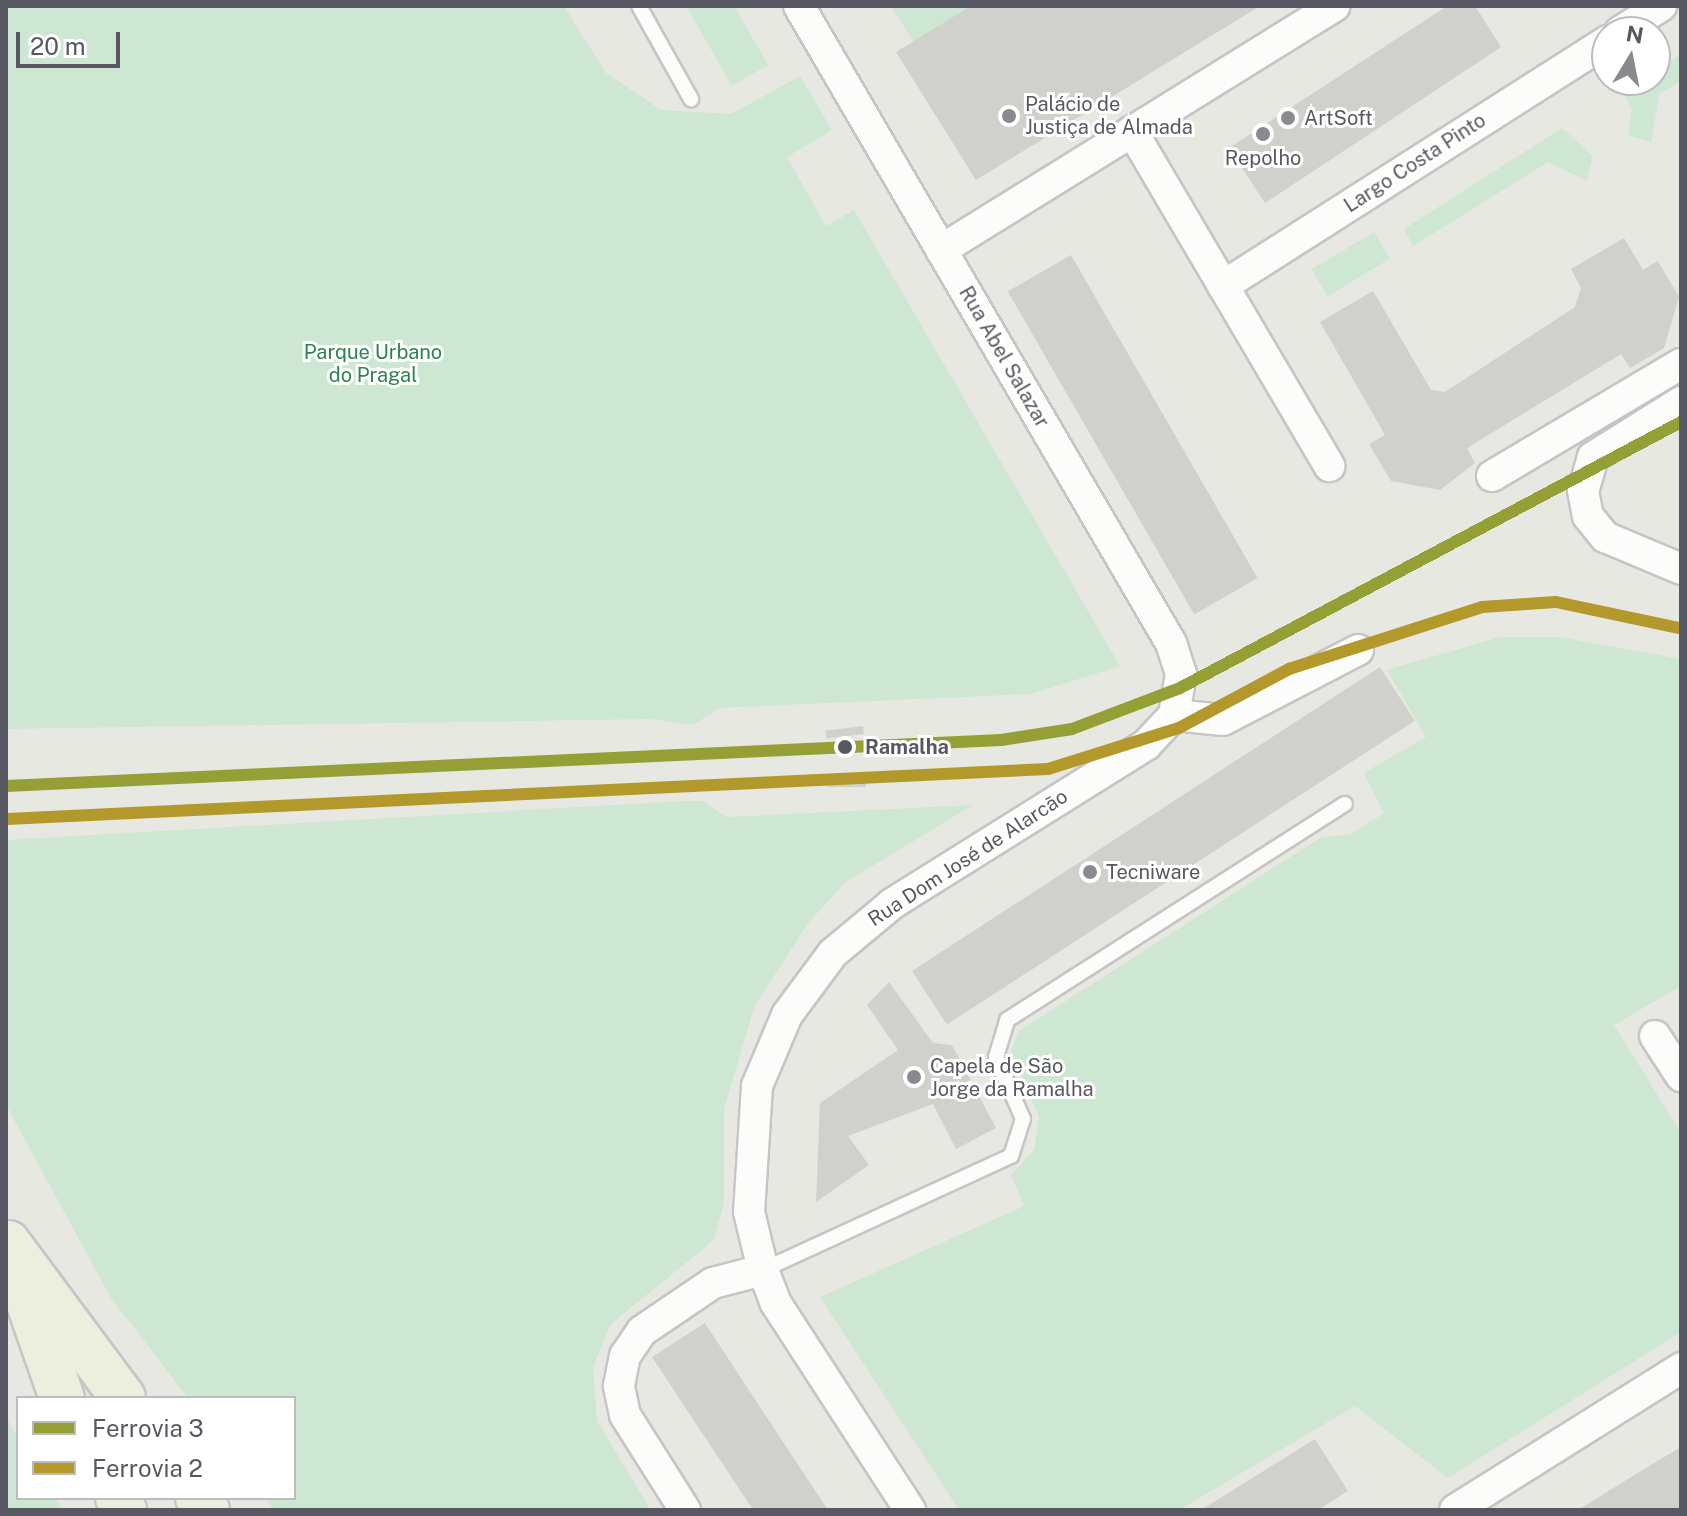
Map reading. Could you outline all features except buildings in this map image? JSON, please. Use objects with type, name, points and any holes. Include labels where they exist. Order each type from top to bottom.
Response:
[{"type":"highway","points":[[7,1240],[61,1396]]},
{"type":"highway","points":[[7,1240],[122,1396]]},
{"type":"street","name":"Rua Abel Salazar","points":[[799,6],[1171,643],[1181,674],[1174,715]]},
{"type":"street","points":[[941,250],[1335,6]]},
{"type":"street","name":"Largo Costa Pinto","points":[[1223,286],[1591,51]]},
{"type":"street","points":[[1132,131],[1329,466]]},
{"type":"street","points":[[1492,476],[1681,364]]},
{"type":"street","points":[[1681,402],[1593,457],[1584,478],[1588,516],[1624,549],[1681,569]]},
{"type":"street","points":[[1174,715],[1223,720],[1358,650]]},
{"type":"street","name":"Rua Dom José de Alarcão","points":[[910,1510],[775,1302],[763,1270],[749,1212],[752,1110],[775,1038],[808,982],[892,904],[1146,745],[1174,715]]},
{"type":"street","points":[[1655,1036],[1681,1076]]},
{"type":"street","points":[[685,1510],[625,1415],[619,1386],[625,1356],[642,1331],[713,1283],[763,1270]]},
{"type":"street","points":[[1455,1510],[1681,1368]]},
{"type":"lane","points":[[639,6],[691,99]]},
{"type":"lane","points":[[763,1270],[1011,1156],[1023,1119],[995,1051],[1007,1020],[1345,804]]},
{"type":"green space","name":"Parque Urbano do Pragal","points":[[6,6],[564,6],[606,73],[661,110],[731,114],[800,76],[832,130],[787,157],[826,226],[854,210],[1120,666],[1031,694],[720,708],[693,725],[651,719],[6,729]]},
{"type":"green space","points":[[686,6],[734,6],[768,65],[732,86]]},
{"type":"green space","points":[[891,6],[972,6],[914,43]]},
{"type":"green space","points":[[1681,54],[1681,81],[1671,87],[1671,61]]},
{"type":"green space","points":[[1624,96],[1659,96],[1651,142],[1628,135],[1632,108]]},
{"type":"green space","points":[[1562,128],[1593,156],[1587,181],[1548,162],[1413,246],[1404,229]]},
{"type":"green space","points":[[1374,232],[1390,259],[1327,296],[1311,270]]},
{"type":"green space","points":[[1500,637],[1559,637],[1681,659],[1681,986],[1614,1025],[1681,1133],[1681,1332],[1448,1478],[1355,1406],[1179,1510],[959,1510],[820,1297],[1024,1206],[1011,1175],[1034,1150],[1039,1117],[1011,1052],[1019,1031],[1320,838],[1351,834],[1384,813],[1364,773],[1426,737],[1387,670]]},
{"type":"green space","points":[[684,801],[703,801],[726,817],[973,805],[846,882],[809,922],[755,1005],[724,1109],[724,1202],[714,1240],[611,1324],[593,1367],[597,1421],[651,1510],[274,1510],[266,1500],[296,1500],[296,1396],[186,1396],[111,1298],[6,1105],[6,840]]},
{"type":"green space","points":[[6,1417],[16,1434],[16,1500],[56,1500],[63,1510],[6,1510]]},
{"type":"rail line","name":"3","points":[[6,786],[1001,740],[1072,729],[1180,688],[1681,422]]},
{"type":"rail line","name":"2","points":[[7,819],[1048,769],[1179,728],[1289,669],[1482,607],[1556,602],[1678,628]]},
{"type":"place","name":"Palácio de Justiça de Almada","points":[[1009,116]]},
{"type":"place","name":"ArtSoft","points":[[1288,118]]},
{"type":"place","name":"Repolho","points":[[1263,134]]},
{"type":"place","name":"Ramalha","points":[[845,747]]},
{"type":"place","name":"Tecniware","points":[[1090,872]]},
{"type":"place","name":"Capela de São Jorge da Ramalha","points":[[914,1077]]}]
